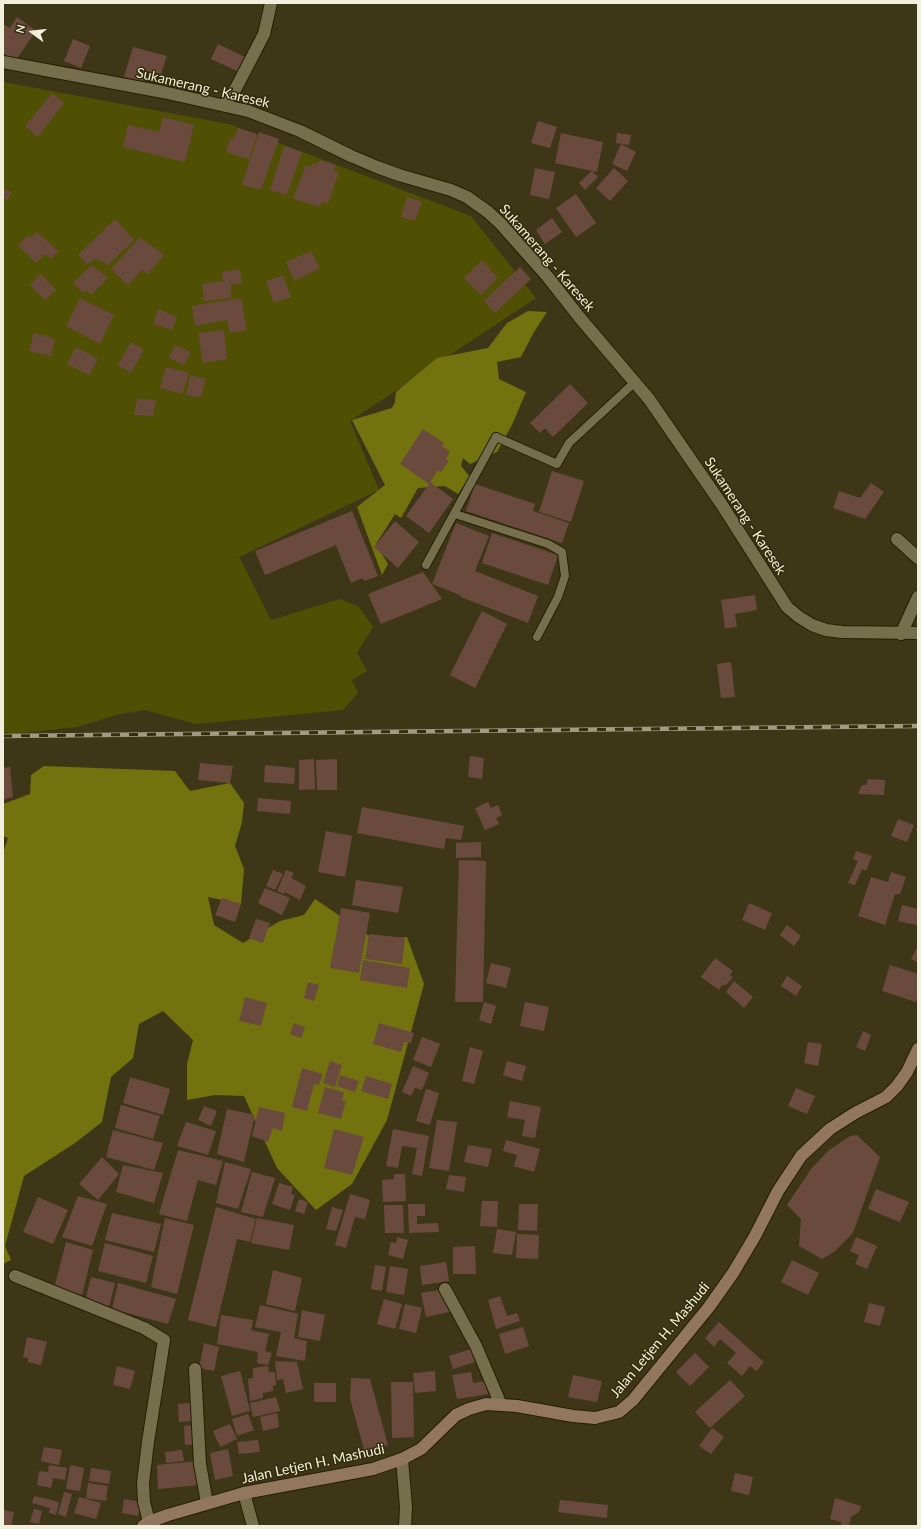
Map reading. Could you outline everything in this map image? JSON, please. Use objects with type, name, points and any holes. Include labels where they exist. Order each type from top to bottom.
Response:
[{"type":"main road","name":"Jalan Letjen H. Mashudi","points":[[146,1524],[207,1503],[244,1493],[373,1468],[402,1460],[421,1449],[456,1415],[486,1404],[517,1406],[573,1416],[595,1418],[619,1412],[638,1394],[708,1308],[755,1236],[778,1191],[801,1156],[830,1129],[855,1113],[886,1097],[897,1086],[907,1072],[918,1050]]},
{"type":"street","points":[[224,105],[236,88],[264,34],[271,3]]},
{"type":"street","name":"Sukamerang - Karesek","points":[[3,62],[148,89],[248,111],[282,123],[364,161],[399,175],[451,190],[467,197],[478,204],[500,223],[649,399],[714,492],[787,607],[806,621],[826,630],[901,634],[918,633]]},
{"type":"street","points":[[897,539],[918,558]]},
{"type":"street","points":[[901,634],[918,597]]},
{"type":"street","points":[[15,1276],[144,1328],[164,1340],[148,1442],[144,1483],[146,1524]]},
{"type":"street","points":[[445,1289],[476,1346],[500,1405]]},
{"type":"street","points":[[195,1369],[200,1464],[207,1503]]},
{"type":"street","points":[[402,1460],[406,1502],[405,1526]]},
{"type":"street","points":[[244,1493],[253,1526]]},
{"type":"lane","points":[[426,565],[496,437],[557,464],[569,443],[635,382]]},
{"type":"lane","points":[[455,514],[548,544],[562,552],[565,576],[558,597],[537,637]]},
{"type":"shaded area","points":[[3,82],[229,124],[471,216],[536,298],[350,421],[379,490],[239,557],[271,620],[340,599],[359,607],[373,627],[357,653],[367,671],[352,680],[358,693],[343,710],[196,724],[145,710],[120,714],[77,727],[12,734],[3,732]]},
{"type":"shaded area","points":[[528,311],[547,312],[534,332],[521,357],[497,362],[499,379],[526,392],[512,425],[497,452],[470,464],[463,458],[461,466],[470,477],[458,494],[445,486],[418,488],[401,518],[395,514],[376,544],[388,564],[382,575],[357,507],[385,485],[352,420],[392,408],[395,402],[396,392],[437,358],[488,348],[507,323]]},
{"type":"shaded area","points":[[44,766],[175,771],[190,791],[230,783],[244,803],[242,822],[235,846],[244,869],[241,904],[208,897],[214,925],[243,943],[280,921],[304,915],[315,899],[375,940],[407,937],[424,984],[387,1120],[352,1184],[316,1210],[277,1168],[244,1096],[215,1095],[187,1100],[187,1064],[193,1040],[163,1011],[139,1024],[133,1058],[111,1077],[102,1122],[75,1143],[24,1176],[5,1246],[11,1260],[3,1264],[3,853],[8,838],[3,836],[3,804],[30,794],[31,775]]},
{"type":"building","points":[[17,17],[36,31],[15,61],[3,53],[3,24],[10,28]]},
{"type":"building","points":[[73,39],[90,46],[81,68],[64,61]]},
{"type":"building","points":[[218,44],[245,57],[237,71],[211,59]]},
{"type":"building","points":[[133,47],[167,56],[161,74],[146,71],[143,81],[124,77]]},
{"type":"building","points":[[52,93],[64,103],[38,137],[25,126]]},
{"type":"building","points":[[163,117],[194,125],[185,162],[123,147],[128,125],[159,132]]},
{"type":"building","points":[[538,121],[557,127],[550,148],[531,143]]},
{"type":"building","points":[[238,128],[257,134],[249,159],[226,152],[230,138],[234,139]]},
{"type":"building","points":[[259,132],[279,139],[261,190],[242,185]]},
{"type":"building","points":[[561,133],[603,142],[597,172],[555,163]]},
{"type":"building","points":[[617,133],[631,135],[629,145],[616,143]]},
{"type":"building","points":[[621,144],[636,152],[627,171],[612,164]]},
{"type":"building","points":[[284,146],[302,152],[287,195],[270,190]]},
{"type":"building","points":[[320,160],[336,165],[333,170],[339,172],[328,204],[322,202],[320,207],[293,199],[306,165],[311,167],[313,163],[317,164]]},
{"type":"building","points":[[535,168],[555,172],[549,199],[530,195]]},
{"type":"building","points":[[614,168],[628,181],[610,201],[596,188]]},
{"type":"building","points":[[592,171],[598,177],[585,190],[579,183]]},
{"type":"building","points":[[3,188],[11,192],[8,200],[3,198]]},
{"type":"building","points":[[576,194],[596,223],[576,237],[556,208]]},
{"type":"building","points":[[407,197],[422,202],[415,221],[401,217]]},
{"type":"building","points":[[552,218],[562,232],[545,244],[536,230]]},
{"type":"building","points":[[115,219],[134,240],[108,265],[96,259],[87,264],[78,255]]},
{"type":"building","points":[[37,232],[58,251],[51,259],[45,254],[36,263],[18,245],[29,235],[31,238]]},
{"type":"building","points":[[140,237],[164,255],[148,274],[142,270],[128,285],[111,269]]},
{"type":"building","points":[[311,251],[320,268],[294,281],[286,262]]},
{"type":"building","points":[[482,260],[498,278],[481,295],[464,278]]},
{"type":"building","points":[[92,265],[108,278],[91,295],[87,290],[83,293],[73,283]]},
{"type":"building","points":[[520,267],[531,279],[495,313],[484,301]]},
{"type":"building","points":[[240,269],[242,283],[231,285],[231,298],[204,301],[202,284],[223,281],[222,272]]},
{"type":"building","points":[[41,274],[56,290],[45,300],[30,285]]},
{"type":"building","points":[[283,275],[291,297],[274,303],[266,281]]},
{"type":"building","points":[[80,298],[114,315],[100,344],[66,326]]},
{"type":"building","points":[[241,298],[247,330],[230,333],[227,320],[195,326],[192,306]]},
{"type":"building","points":[[158,309],[177,317],[172,330],[153,324]]},
{"type":"building","points":[[224,330],[227,359],[203,363],[198,333]]},
{"type":"building","points":[[34,333],[55,339],[51,356],[29,351]]},
{"type":"building","points":[[131,342],[144,350],[131,373],[118,365]]},
{"type":"building","points":[[175,345],[191,352],[184,365],[169,358]]},
{"type":"building","points":[[76,347],[98,359],[89,375],[67,364]]},
{"type":"building","points":[[166,367],[189,373],[182,394],[160,388]]},
{"type":"building","points":[[190,375],[206,379],[201,397],[186,395]]},
{"type":"building","points":[[570,384],[588,403],[553,437],[545,428],[540,433],[530,423]]},
{"type":"building","points":[[137,399],[156,400],[153,416],[134,415]]},
{"type":"building","points":[[423,429],[444,443],[442,446],[450,452],[446,459],[449,461],[441,472],[438,470],[430,482],[453,499],[429,533],[406,516],[429,484],[400,464]]},
{"type":"building","points":[[552,471],[584,481],[571,522],[539,512]]},
{"type":"building","points":[[871,483],[884,492],[865,519],[833,508],[839,491],[860,498]]},
{"type":"building","points":[[475,484],[535,504],[533,511],[569,523],[562,543],[466,511]]},
{"type":"building","points":[[352,511],[378,576],[365,581],[362,578],[351,583],[336,545],[265,575],[255,551]]},
{"type":"building","points":[[395,521],[419,542],[398,568],[374,547]]},
{"type":"building","points":[[456,523],[489,536],[475,571],[538,596],[528,623],[432,584]]},
{"type":"building","points":[[492,533],[558,555],[548,585],[482,563]]},
{"type":"building","points":[[423,572],[442,599],[381,624],[368,594]]},
{"type":"building","points":[[755,595],[757,610],[735,614],[737,627],[725,628],[721,600]]},
{"type":"building","points":[[482,611],[507,624],[475,688],[450,675]]},
{"type":"building","points":[[731,662],[735,697],[721,698],[717,664]]},
{"type":"building","points":[[470,756],[484,758],[482,779],[468,777]]},
{"type":"building","points":[[314,759],[315,789],[299,790],[299,760]]},
{"type":"building","points":[[337,759],[337,790],[317,790],[316,760]]},
{"type":"building","points":[[200,763],[233,766],[230,783],[198,780]]},
{"type":"building","points":[[265,765],[295,768],[294,784],[264,782]]},
{"type":"building","points":[[10,767],[13,797],[3,800],[3,768]]},
{"type":"building","points":[[868,779],[885,780],[884,795],[858,794],[862,785],[866,785]]},
{"type":"building","points":[[258,798],[291,801],[290,814],[257,811]]},
{"type":"building","points":[[488,802],[491,808],[498,805],[502,815],[496,818],[499,824],[485,830],[475,808]]},
{"type":"building","points":[[362,807],[464,826],[461,840],[446,838],[444,849],[357,833]]},
{"type":"building","points":[[898,819],[914,825],[907,842],[891,836]]},
{"type":"building","points":[[326,831],[352,836],[345,877],[318,872]]},
{"type":"building","points":[[481,842],[481,857],[456,858],[456,843]]},
{"type":"building","points":[[856,851],[872,856],[866,871],[862,869],[855,885],[848,883],[858,861],[853,859]]},
{"type":"building","points":[[459,860],[486,861],[483,1002],[455,1002]]},
{"type":"building","points":[[273,870],[283,874],[275,890],[266,886]]},
{"type":"building","points":[[286,870],[294,873],[291,878],[306,886],[300,900],[285,892],[284,894],[277,891]]},
{"type":"building","points":[[891,872],[906,877],[900,894],[895,894],[885,925],[858,916],[871,877],[888,882]]},
{"type":"building","points":[[356,880],[403,887],[398,913],[352,905]]},
{"type":"building","points":[[265,888],[290,898],[282,915],[258,903]]},
{"type":"building","points":[[222,898],[241,904],[235,922],[215,915]]},
{"type":"building","points":[[749,903],[772,913],[765,930],[742,920]]},
{"type":"building","points":[[902,905],[918,909],[917,925],[898,921]]},
{"type":"building","points":[[341,908],[370,913],[359,973],[330,968]]},
{"type":"building","points":[[256,919],[270,923],[263,943],[249,938]]},
{"type":"building","points":[[787,925],[801,936],[794,946],[780,935]]},
{"type":"building","points":[[369,934],[405,938],[402,964],[365,959]]},
{"type":"building","points":[[918,946],[918,963],[911,959]]},
{"type":"building","points":[[715,958],[733,971],[730,975],[733,977],[726,985],[722,985],[719,990],[701,977]]},
{"type":"building","points":[[363,960],[410,968],[407,988],[360,980]]},
{"type":"building","points":[[491,963],[511,968],[506,988],[486,983]]},
{"type":"building","points":[[890,965],[918,974],[918,995],[916,1002],[882,991]]},
{"type":"building","points":[[787,976],[802,986],[796,996],[781,986]]},
{"type":"building","points":[[734,981],[753,997],[744,1008],[726,992]]},
{"type":"building","points":[[308,982],[319,985],[314,1001],[304,998]]},
{"type":"building","points":[[245,997],[267,1003],[261,1026],[239,1021]]},
{"type":"building","points":[[484,1002],[496,1006],[491,1024],[479,1020]]},
{"type":"building","points":[[525,1002],[549,1007],[544,1031],[520,1026]]},
{"type":"building","points":[[294,1023],[305,1027],[301,1038],[290,1034]]},
{"type":"building","points":[[379,1023],[414,1033],[411,1043],[404,1042],[401,1052],[373,1044]]},
{"type":"building","points":[[863,1031],[871,1035],[865,1051],[856,1047]]},
{"type":"building","points":[[422,1037],[440,1044],[431,1067],[413,1060]]},
{"type":"building","points":[[808,1042],[822,1044],[818,1066],[804,1063]]},
{"type":"building","points":[[470,1047],[483,1051],[474,1084],[462,1081]]},
{"type":"building","points":[[330,1061],[342,1065],[335,1087],[323,1083]]},
{"type":"building","points":[[507,1061],[526,1066],[522,1081],[503,1075]]},
{"type":"building","points":[[413,1066],[429,1073],[422,1090],[415,1088],[411,1096],[402,1092]]},
{"type":"building","points":[[302,1068],[323,1074],[319,1085],[314,1084],[307,1111],[292,1107]]},
{"type":"building","points":[[340,1075],[359,1081],[355,1092],[337,1086]]},
{"type":"building","points":[[366,1076],[392,1084],[388,1099],[361,1091]]},
{"type":"building","points":[[130,1077],[170,1089],[163,1115],[123,1103]]},
{"type":"building","points":[[325,1087],[344,1092],[342,1101],[346,1101],[341,1119],[318,1113]]},
{"type":"building","points":[[796,1088],[815,1096],[807,1114],[788,1106]]},
{"type":"building","points":[[426,1089],[439,1093],[430,1125],[416,1121]]},
{"type":"building","points":[[510,1101],[541,1107],[535,1138],[522,1136],[525,1120],[507,1117]]},
{"type":"building","points":[[121,1105],[160,1116],[153,1139],[115,1128]]},
{"type":"building","points":[[204,1106],[217,1111],[211,1126],[198,1120]]},
{"type":"building","points":[[259,1107],[285,1113],[282,1131],[273,1128],[268,1142],[252,1136]]},
{"type":"building","points":[[227,1109],[255,1115],[244,1162],[217,1154]]},
{"type":"building","points":[[437,1120],[457,1122],[449,1171],[429,1168]]},
{"type":"building","points":[[186,1122],[216,1131],[208,1155],[177,1146]]},
{"type":"building","points":[[334,1129],[364,1137],[352,1175],[324,1168]]},
{"type":"building","points":[[393,1129],[429,1136],[422,1176],[412,1174],[417,1148],[402,1146],[398,1168],[386,1166]]},
{"type":"building","points":[[113,1130],[163,1143],[154,1170],[106,1157]]},
{"type":"building","points":[[857,1135],[880,1157],[853,1233],[834,1252],[822,1259],[799,1246],[801,1219],[787,1205],[811,1169],[828,1151],[850,1136]]},
{"type":"building","points":[[506,1140],[540,1149],[534,1172],[514,1166],[517,1155],[503,1151]]},
{"type":"building","points":[[468,1145],[492,1149],[488,1167],[464,1162]]},
{"type":"building","points":[[178,1150],[223,1161],[216,1185],[198,1180],[187,1221],[159,1214]]},
{"type":"building","points":[[102,1157],[119,1174],[98,1200],[79,1184]]},
{"type":"building","points":[[225,1162],[251,1169],[238,1209],[216,1203]]},
{"type":"building","points":[[123,1165],[163,1173],[154,1203],[116,1192]]},
{"type":"building","points":[[252,1172],[275,1178],[263,1217],[241,1212]]},
{"type":"building","points":[[394,1174],[405,1174],[406,1201],[383,1202],[382,1180],[394,1179]]},
{"type":"building","points":[[449,1175],[466,1177],[464,1192],[446,1189]]},
{"type":"building","points":[[279,1183],[293,1187],[291,1194],[295,1195],[290,1210],[272,1204]]},
{"type":"building","points":[[876,1189],[909,1202],[900,1222],[868,1209]]},
{"type":"building","points":[[350,1194],[370,1200],[365,1219],[355,1217],[346,1248],[335,1245]]},
{"type":"building","points":[[78,1196],[107,1204],[92,1246],[62,1237]]},
{"type":"building","points":[[38,1197],[68,1210],[53,1244],[23,1232]]},
{"type":"building","points":[[299,1199],[308,1202],[304,1214],[295,1211]]},
{"type":"building","points":[[482,1201],[498,1201],[497,1227],[480,1226]]},
{"type":"building","points":[[408,1204],[425,1204],[425,1216],[417,1216],[417,1224],[438,1223],[439,1232],[409,1233]]},
{"type":"building","points":[[519,1204],[538,1204],[537,1231],[518,1230]]},
{"type":"building","points":[[384,1205],[403,1205],[404,1233],[385,1233]]},
{"type":"building","points":[[216,1207],[256,1219],[250,1242],[237,1239],[216,1327],[188,1320]]},
{"type":"building","points":[[332,1207],[343,1210],[336,1231],[326,1229]]},
{"type":"building","points":[[112,1213],[161,1224],[154,1252],[105,1240]]},
{"type":"building","points":[[165,1218],[194,1225],[177,1294],[151,1287]]},
{"type":"building","points":[[257,1218],[294,1225],[289,1250],[251,1243]]},
{"type":"building","points":[[497,1229],[516,1232],[512,1255],[493,1253]]},
{"type":"building","points":[[517,1234],[539,1235],[538,1259],[516,1258]]},
{"type":"building","points":[[397,1237],[408,1240],[403,1259],[388,1255],[391,1242],[396,1243]]},
{"type":"building","points":[[856,1237],[877,1246],[867,1269],[855,1264],[859,1255],[850,1251]]},
{"type":"building","points":[[66,1242],[93,1250],[82,1295],[54,1289]]},
{"type":"building","points":[[105,1243],[153,1256],[146,1283],[98,1271]]},
{"type":"building","points":[[475,1246],[476,1274],[453,1274],[453,1247]]},
{"type":"building","points":[[792,1260],[819,1273],[808,1295],[781,1282]]},
{"type":"building","points":[[446,1262],[449,1281],[422,1285],[420,1266]]},
{"type":"building","points":[[375,1265],[386,1267],[382,1291],[371,1289]]},
{"type":"building","points":[[390,1266],[408,1269],[404,1295],[386,1292]]},
{"type":"building","points":[[273,1270],[302,1278],[295,1311],[266,1304]]},
{"type":"building","points":[[91,1277],[115,1283],[109,1307],[85,1302]]},
{"type":"building","points":[[118,1283],[176,1299],[168,1324],[112,1309]]},
{"type":"building","points":[[445,1289],[449,1312],[426,1317],[421,1293]]},
{"type":"building","points":[[500,1296],[507,1316],[517,1313],[520,1321],[496,1329],[488,1300]]},
{"type":"building","points":[[384,1299],[402,1304],[395,1329],[377,1324]]},
{"type":"building","points":[[869,1303],[885,1307],[880,1326],[864,1322]]},
{"type":"building","points":[[405,1304],[422,1308],[416,1333],[399,1329]]},
{"type":"building","points":[[260,1305],[298,1314],[294,1338],[307,1341],[305,1361],[276,1356],[281,1332],[255,1327]]},
{"type":"building","points":[[302,1310],[325,1315],[320,1341],[298,1337]]},
{"type":"building","points":[[221,1315],[253,1320],[251,1330],[269,1334],[265,1351],[272,1353],[268,1365],[257,1363],[258,1352],[217,1344]]},
{"type":"building","points":[[719,1322],[764,1362],[756,1371],[750,1366],[742,1376],[727,1363],[736,1353],[720,1339],[714,1347],[705,1338]]},
{"type":"building","points":[[523,1327],[529,1346],[505,1354],[499,1334]]},
{"type":"building","points":[[27,1337],[47,1342],[41,1365],[28,1362],[28,1358],[23,1357]]},
{"type":"building","points":[[204,1343],[219,1347],[214,1371],[199,1368]]},
{"type":"building","points":[[471,1349],[475,1362],[453,1369],[449,1356]]},
{"type":"building","points":[[695,1353],[709,1367],[690,1386],[676,1372]]},
{"type":"building","points":[[275,1361],[297,1362],[303,1389],[286,1393],[283,1379],[277,1380]]},
{"type":"building","points":[[117,1366],[135,1371],[130,1389],[113,1385]]},
{"type":"building","points":[[268,1366],[269,1372],[275,1372],[276,1385],[273,1386],[273,1391],[263,1393],[263,1398],[250,1401],[248,1379],[253,1378],[253,1368]]},
{"type":"building","points":[[240,1371],[250,1411],[232,1416],[221,1376]]},
{"type":"building","points":[[435,1371],[436,1391],[415,1393],[413,1373]]},
{"type":"building","points":[[471,1372],[473,1383],[486,1381],[488,1394],[457,1399],[452,1375]]},
{"type":"building","points":[[573,1375],[602,1381],[597,1402],[568,1397]]},
{"type":"building","points":[[351,1378],[370,1379],[388,1445],[365,1453],[350,1399]]},
{"type":"building","points":[[730,1380],[745,1396],[710,1428],[695,1412]]},
{"type":"building","points":[[391,1382],[413,1382],[414,1437],[392,1438]]},
{"type":"building","points":[[314,1383],[336,1383],[336,1402],[314,1402]]},
{"type":"building","points":[[276,1397],[280,1411],[253,1417],[250,1403]]},
{"type":"building","points":[[191,1403],[192,1421],[179,1422],[178,1404]]},
{"type":"building","points":[[277,1413],[279,1427],[263,1431],[260,1417]]},
{"type":"building","points":[[248,1414],[254,1430],[237,1436],[232,1419]]},
{"type":"building","points":[[230,1424],[237,1439],[220,1447],[213,1431]]},
{"type":"building","points":[[196,1425],[198,1444],[185,1445],[184,1426]]},
{"type":"building","points":[[712,1428],[724,1437],[711,1454],[699,1446]]},
{"type":"building","points":[[258,1440],[260,1452],[239,1454],[237,1442]]},
{"type":"building","points":[[44,1447],[62,1450],[59,1465],[41,1461]]},
{"type":"building","points":[[228,1449],[233,1476],[215,1480],[210,1453]]},
{"type":"building","points":[[182,1450],[184,1461],[166,1463],[165,1452]]},
{"type":"building","points":[[198,1461],[200,1485],[158,1489],[157,1465]]},
{"type":"building","points":[[49,1465],[67,1468],[65,1480],[53,1478],[51,1488],[37,1485],[39,1471],[48,1472]]},
{"type":"building","points":[[70,1465],[84,1468],[80,1491],[66,1489]]},
{"type":"building","points":[[91,1468],[111,1471],[109,1484],[89,1481]]},
{"type":"building","points":[[735,1473],[753,1477],[749,1495],[731,1491]]},
{"type":"building","points":[[88,1483],[108,1486],[106,1501],[86,1498]]},
{"type":"building","points":[[64,1492],[72,1494],[66,1517],[58,1514]]},
{"type":"building","points":[[34,1496],[59,1502],[56,1515],[49,1513],[50,1508],[32,1503]]},
{"type":"building","points":[[79,1497],[101,1503],[96,1519],[74,1513]]},
{"type":"building","points":[[835,1498],[861,1506],[859,1512],[851,1517],[849,1526],[841,1525],[841,1522],[830,1519]]},
{"type":"building","points":[[124,1499],[141,1502],[138,1516],[122,1513]]},
{"type":"building","points":[[560,1500],[608,1505],[607,1518],[558,1512]]},
{"type":"building","points":[[34,1509],[42,1511],[39,1524],[30,1522]]},
{"type":"building","points":[[3,1510],[14,1512],[11,1526],[3,1526]]},
{"type":"railway","points":[[3,736],[918,726]]}]
